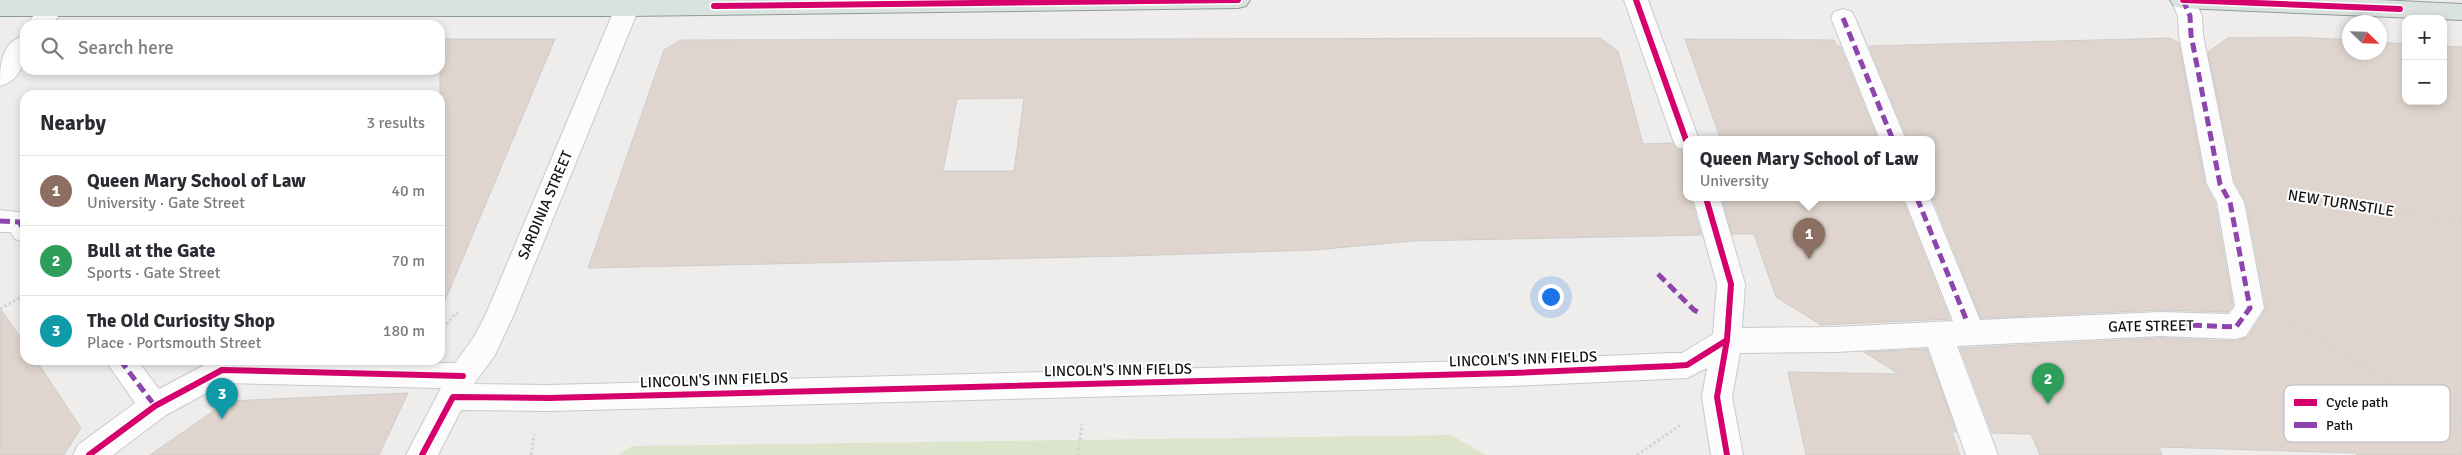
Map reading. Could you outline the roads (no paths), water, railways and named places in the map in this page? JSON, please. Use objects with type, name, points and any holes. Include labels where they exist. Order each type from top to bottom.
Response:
[{"type":"main road","points":[[0,8],[45,17],[1059,1],[1238,0]]},
{"type":"main road","points":[[2182,0],[2462,12]]},
{"type":"street","points":[[1636,0],[1685,136]]},
{"type":"street","name":"GATE STREET","points":[[1727,340],[1790,341],[1938,336],[2162,324],[2236,328],[2250,308],[2230,202],[2220,184],[2214,145],[2191,35],[2190,16],[2182,0]]},
{"type":"street","name":"SARDINIA STREET","points":[[458,386],[485,346],[500,314],[627,8]]},
{"type":"street","points":[[1843,18],[1891,136]]},
{"type":"street","points":[[0,76],[20,50]]},
{"type":"street","points":[[1707,201],[1731,284],[1727,340],[1717,398],[1727,455]]},
{"type":"street","points":[[1918,201],[1966,319]]},
{"type":"street","points":[[0,221],[20,224]]},
{"type":"street","points":[[1938,336],[1982,455]]},
{"type":"street","name":"LINCOLN'S INN FIELDS","points":[[89,455],[154,406],[222,370],[587,396],[1512,373],[1687,365],[1727,340]]},
{"type":"street","points":[[124,365],[154,406]]},
{"type":"street","points":[[422,455],[458,386]]},
{"type":"place","name":"Queen Mary School of Law","points":[[1809,259]]},
{"type":"place","name":"Bull at the Gate","points":[[2048,404]]},
{"type":"place","name":"The Old Curiosity Shop","points":[[222,419]]}]
